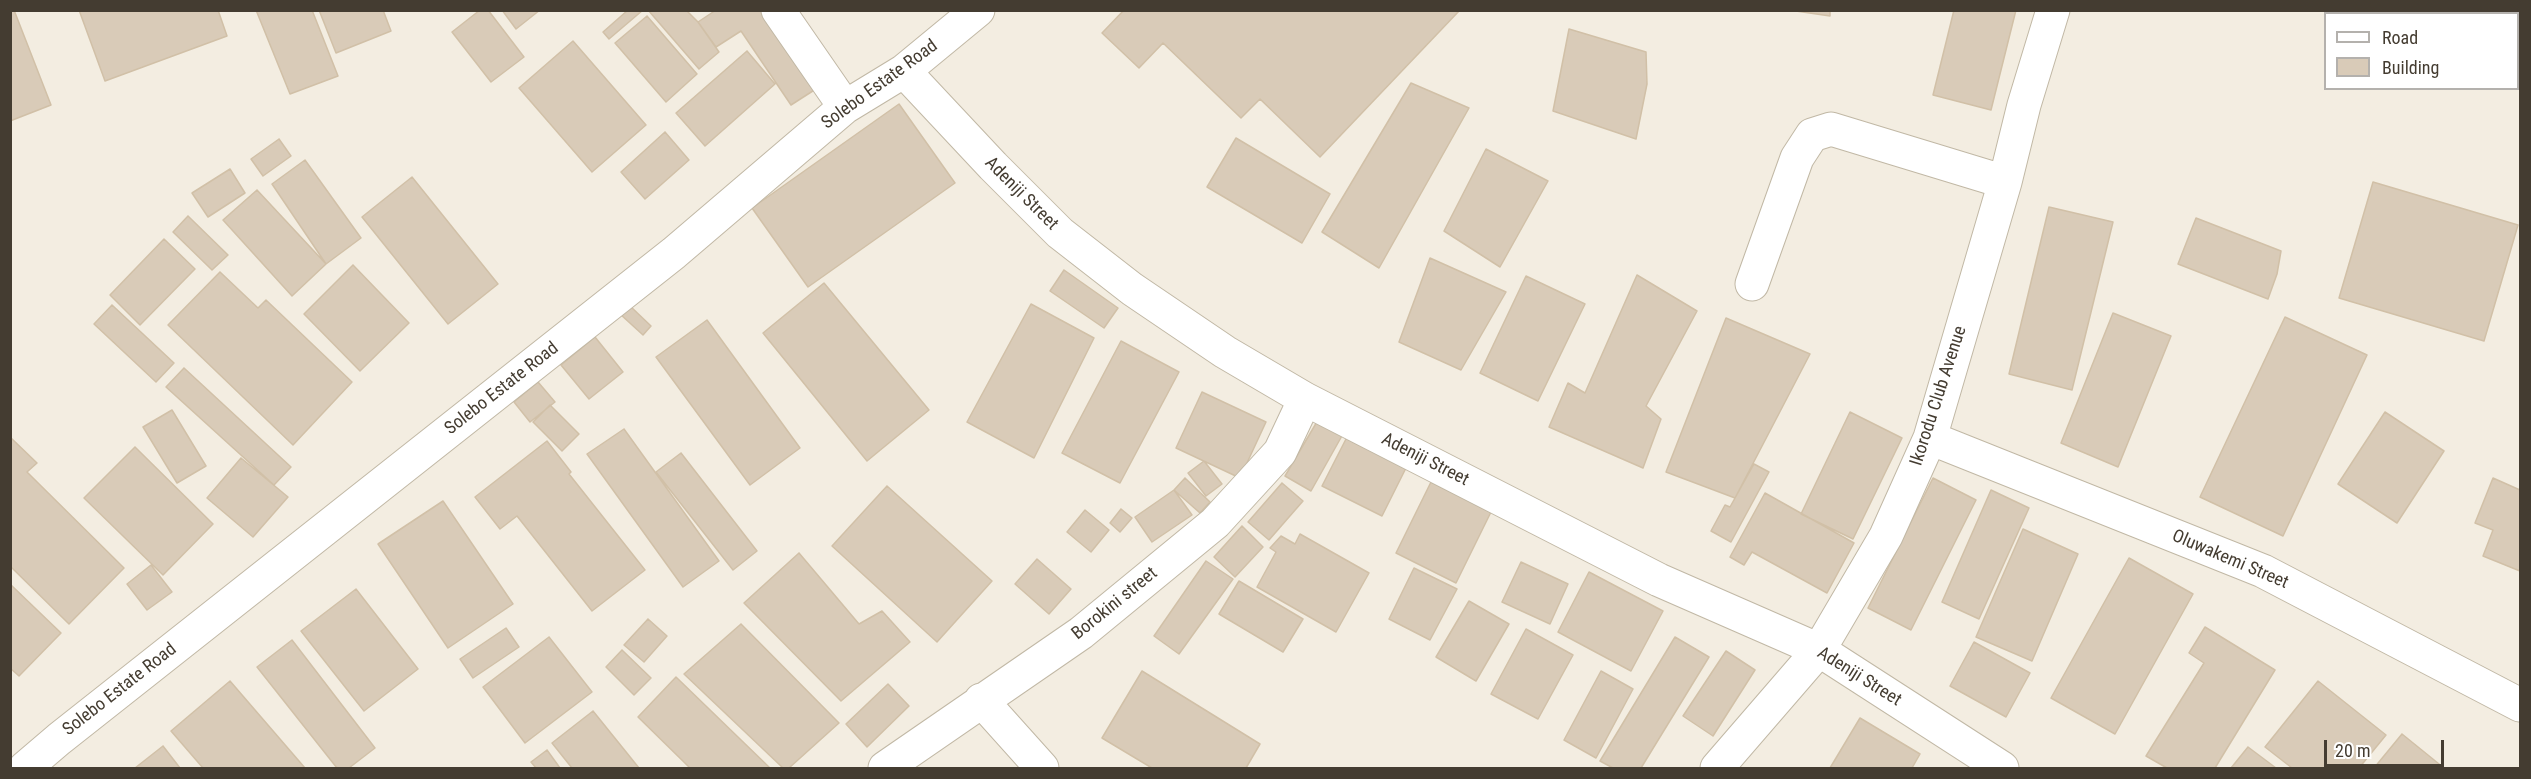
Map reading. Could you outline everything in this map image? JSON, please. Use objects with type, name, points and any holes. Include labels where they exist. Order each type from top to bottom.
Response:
[{"type":"street","points":[[777,10],[845,107]]},
{"type":"street","name":"Solebo Estate Road","points":[[25,768],[674,253],[845,107],[904,71],[978,10]]},
{"type":"street","name":"Ikorodu Club Avenue","points":[[1717,768],[1819,650],[1886,537],[1930,438],[2053,10]]},
{"type":"street","name":"Adeniji Street","points":[[904,71],[1060,233],[1132,289],[1215,345],[1305,399],[1659,580],[1819,650],[2002,768]]},
{"type":"street","points":[[1752,284],[1797,158],[1812,135],[1831,129],[2005,182]]},
{"type":"street","name":"Borokini street","points":[[885,768],[1081,633],[1215,523],[1280,452],[1305,399]]},
{"type":"street","name":"Oluwakemi Street","points":[[1930,438],[2263,572],[2520,705]]},
{"type":"street","points":[[981,700],[1042,768]]},
{"type":"building","points":[[10,10],[14,10],[51,105],[10,121]]},
{"type":"building","points":[[79,10],[218,10],[227,36],[105,81]]},
{"type":"building","points":[[256,10],[312,10],[338,76],[290,94]]},
{"type":"building","points":[[319,10],[383,10],[391,31],[336,53]]},
{"type":"building","points":[[480,10],[488,10],[524,57],[491,82],[452,32]]},
{"type":"building","points":[[502,10],[540,10],[516,29]]},
{"type":"building","points":[[628,10],[643,10],[609,39],[603,32]]},
{"type":"building","points":[[648,10],[686,10],[698,22],[719,52],[699,69]]},
{"type":"building","points":[[716,10],[766,10],[819,87],[791,105],[741,31],[716,47],[698,22]]},
{"type":"building","points":[[1124,10],[1460,10],[1320,157],[1260,99],[1241,118],[1163,43],[1139,68],[1102,33]]},
{"type":"building","points":[[1789,10],[1830,10],[1830,16]]},
{"type":"building","points":[[1954,10],[2016,10],[1991,110],[1933,95]]},
{"type":"building","points":[[647,16],[697,74],[666,102],[615,43]]},
{"type":"building","points":[[1569,29],[1646,52],[1647,84],[1636,139],[1553,111]]},
{"type":"building","points":[[573,41],[646,125],[592,172],[519,88]]},
{"type":"building","points":[[747,51],[775,84],[705,146],[676,113]]},
{"type":"building","points":[[1411,83],[1469,108],[1379,268],[1322,232]]},
{"type":"building","points":[[899,104],[955,183],[808,287],[752,208]]},
{"type":"building","points":[[665,132],[689,160],[645,199],[621,172]]},
{"type":"building","points":[[1236,138],[1330,194],[1302,243],[1207,187]]},
{"type":"building","points":[[279,139],[291,156],[263,176],[251,159]]},
{"type":"building","points":[[1486,149],[1548,181],[1500,267],[1444,231]]},
{"type":"building","points":[[305,160],[361,238],[326,264],[272,184]]},
{"type":"building","points":[[230,169],[245,193],[208,217],[192,193]]},
{"type":"building","points":[[412,177],[498,284],[448,324],[362,217]]},
{"type":"building","points":[[2373,182],[2518,225],[2484,341],[2339,298]]},
{"type":"building","points":[[257,190],[326,264],[292,296],[223,220]]},
{"type":"building","points":[[2049,207],[2113,222],[2072,390],[2009,374]]},
{"type":"building","points":[[188,216],[228,255],[212,270],[173,232]]},
{"type":"building","points":[[2196,218],[2281,251],[2277,274],[2268,299],[2178,264]]},
{"type":"building","points":[[164,239],[195,269],[140,325],[110,295]]},
{"type":"building","points":[[1430,258],[1506,292],[1461,370],[1399,342]]},
{"type":"building","points":[[353,265],[409,323],[360,371],[304,314]]},
{"type":"building","points":[[1064,270],[1118,308],[1104,328],[1050,291]]},
{"type":"building","points":[[220,272],[258,308],[266,300],[352,382],[293,445],[168,325]]},
{"type":"building","points":[[1637,275],[1697,311],[1646,406],[1661,419],[1643,468],[1549,427],[1568,383],[1585,393]]},
{"type":"building","points":[[1526,276],[1585,304],[1538,401],[1480,373]]},
{"type":"building","points":[[824,283],[929,410],[867,461],[763,333]]},
{"type":"building","points":[[1031,304],[1094,338],[1034,458],[967,422]]},
{"type":"building","points":[[112,305],[174,363],[156,382],[94,324]]},
{"type":"building","points":[[629,305],[651,326],[643,335],[620,314]]},
{"type":"building","points":[[2113,313],[2171,336],[2118,467],[2061,443]]},
{"type":"building","points":[[2285,317],[2367,355],[2283,536],[2200,497]]},
{"type":"building","points":[[1726,318],[1810,354],[1735,498],[1666,472]]},
{"type":"building","points":[[707,320],[800,448],[750,485],[656,357]]},
{"type":"building","points":[[595,337],[623,372],[589,399],[561,365]]},
{"type":"building","points":[[1121,341],[1179,372],[1120,483],[1062,453]]},
{"type":"building","points":[[184,368],[291,467],[274,485],[166,387]]},
{"type":"building","points":[[538,382],[555,402],[530,422],[514,402]]},
{"type":"building","points":[[1202,392],[1266,422],[1240,478],[1176,448]]},
{"type":"building","points":[[550,405],[579,434],[562,451],[533,422]]},
{"type":"building","points":[[172,410],[206,466],[177,483],[143,427]]},
{"type":"building","points":[[1850,412],[1902,438],[1853,539],[1801,514]]},
{"type":"building","points":[[2385,412],[2444,451],[2397,523],[2338,484]]},
{"type":"building","points":[[1318,420],[1343,434],[1311,491],[1285,476]]},
{"type":"building","points":[[624,429],[719,561],[683,587],[587,454]]},
{"type":"building","points":[[10,437],[37,463],[27,472],[124,568],[69,624],[10,566]]},
{"type":"building","points":[[1347,437],[1406,468],[1382,516],[1322,486]]},
{"type":"building","points":[[547,441],[571,472],[569,474],[645,570],[592,611],[517,516],[500,529],[475,497]]},
{"type":"building","points":[[135,447],[213,524],[163,575],[84,498]]},
{"type":"building","points":[[681,453],[757,551],[733,570],[656,472]]},
{"type":"building","points":[[241,458],[288,497],[253,537],[207,498]]},
{"type":"building","points":[[1204,461],[1222,484],[1206,496],[1188,473]]},
{"type":"building","points":[[1754,464],[1769,472],[1731,542],[1711,531],[1725,505],[1730,507]]},
{"type":"building","points":[[1185,478],[1210,502],[1200,513],[1174,490]]},
{"type":"building","points":[[1933,478],[1976,500],[1911,630],[1868,608]]},
{"type":"building","points":[[2493,478],[2520,490],[2520,571],[2483,556],[2493,530],[2475,523]]},
{"type":"building","points":[[1431,482],[1491,512],[1456,583],[1396,553]]},
{"type":"building","points":[[1282,483],[1303,501],[1269,540],[1248,522]]},
{"type":"building","points":[[887,486],[992,581],[937,642],[832,546]]},
{"type":"building","points":[[1174,490],[1192,515],[1152,542],[1135,517]]},
{"type":"building","points":[[1991,490],[2029,508],[1979,619],[1942,602]]},
{"type":"building","points":[[1765,493],[1854,543],[1827,593],[1752,552],[1744,565],[1730,557]]},
{"type":"building","points":[[443,501],[513,604],[448,648],[378,544]]},
{"type":"building","points":[[1121,509],[1132,518],[1120,532],[1110,523]]},
{"type":"building","points":[[1085,510],[1109,530],[1091,552],[1067,532]]},
{"type":"building","points":[[1242,526],[1263,547],[1235,577],[1214,557]]},
{"type":"building","points":[[2023,529],[2078,554],[2032,661],[1976,637]]},
{"type":"building","points":[[1300,534],[1369,573],[1336,632],[1257,587],[1276,552],[1270,548],[1281,536],[1295,544]]},
{"type":"building","points":[[799,553],[859,624],[882,611],[910,642],[841,701],[744,603]]},
{"type":"building","points":[[2129,558],[2193,594],[2115,734],[2051,698]]},
{"type":"building","points":[[1037,559],[1071,589],[1049,614],[1015,584]]},
{"type":"building","points":[[1206,561],[1233,579],[1179,654],[1154,636]]},
{"type":"building","points":[[1521,562],[1568,584],[1550,624],[1502,602]]},
{"type":"building","points":[[151,565],[172,592],[147,610],[127,584]]},
{"type":"building","points":[[1414,568],[1457,589],[1430,640],[1389,619]]},
{"type":"building","points":[[1589,572],[1663,611],[1631,671],[1558,632]]},
{"type":"building","points":[[1239,581],[1303,619],[1283,652],[1219,614]]},
{"type":"building","points":[[10,584],[61,633],[19,676],[10,668]]},
{"type":"building","points":[[356,589],[418,669],[364,711],[301,631]]},
{"type":"building","points":[[1469,601],[1509,624],[1476,681],[1436,657]]},
{"type":"building","points":[[648,619],[667,636],[644,662],[624,645]]},
{"type":"building","points":[[741,624],[839,723],[789,768],[783,768],[684,674]]},
{"type":"building","points":[[2205,627],[2275,670],[2215,768],[2167,768],[2146,756],[2204,663],[2189,653]]},
{"type":"building","points":[[506,628],[519,647],[473,678],[460,659]]},
{"type":"building","points":[[1526,629],[1573,655],[1538,719],[1491,694]]},
{"type":"building","points":[[549,637],[592,692],[525,743],[483,687]]},
{"type":"building","points":[[1675,637],[1709,657],[1641,768],[1613,768],[1600,761]]},
{"type":"building","points":[[292,640],[375,748],[349,768],[337,768],[257,667]]},
{"type":"building","points":[[1974,642],[2030,673],[2006,717],[1950,686]]},
{"type":"building","points":[[622,650],[651,678],[634,695],[606,667]]},
{"type":"building","points":[[1726,651],[1755,670],[1713,736],[1683,716]]},
{"type":"building","points":[[1142,671],[1260,744],[1246,768],[1152,768],[1102,738]]},
{"type":"building","points":[[1601,671],[1633,689],[1596,758],[1564,740]]},
{"type":"building","points":[[676,677],[770,768],[690,768],[638,717]]},
{"type":"building","points":[[230,681],[305,768],[203,768],[171,731]]},
{"type":"building","points":[[2318,681],[2386,735],[2359,768],[2292,768],[2265,747]]},
{"type":"building","points":[[888,684],[909,706],[867,747],[846,724]]},
{"type":"building","points":[[593,711],[639,768],[572,768],[552,743]]},
{"type":"building","points":[[1860,718],[1920,754],[1912,768],[1830,768]]},
{"type":"building","points":[[2402,734],[2444,768],[2374,768]]},
{"type":"building","points":[[163,746],[180,768],[135,768]]},
{"type":"building","points":[[2248,747],[2276,768],[2231,768]]},
{"type":"building","points":[[547,750],[560,768],[536,768],[531,762]]}]
